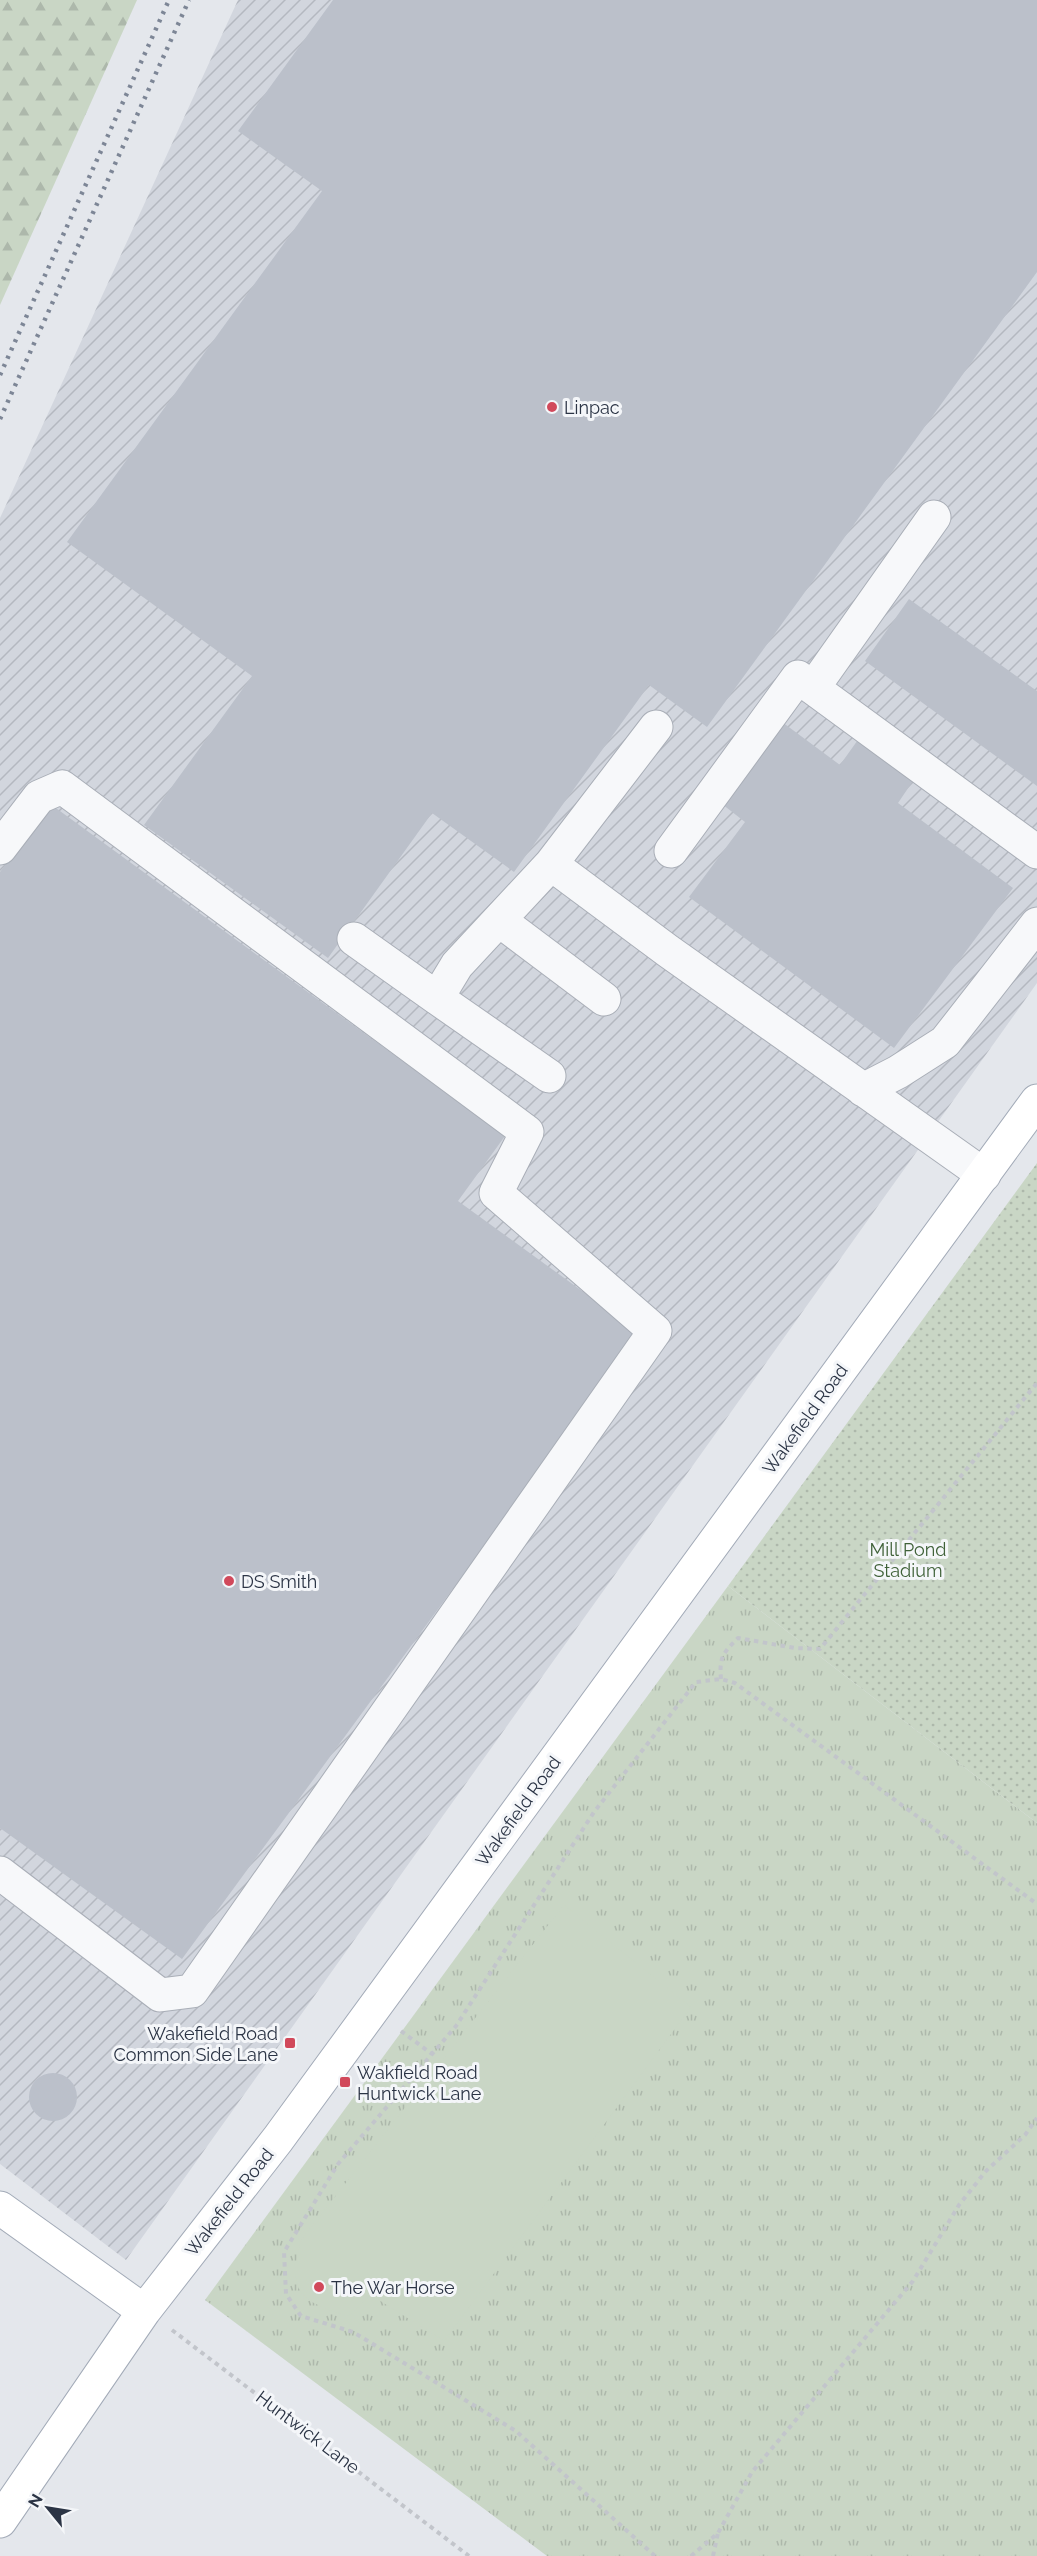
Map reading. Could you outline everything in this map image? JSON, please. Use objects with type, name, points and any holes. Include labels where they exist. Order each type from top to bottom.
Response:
[{"type":"main road","name":"Wakefield Road","points":[[0,2521],[144,2312],[285,2130],[1037,1101]]},
{"type":"main road","points":[[0,2208],[144,2312]]},
{"type":"lane","points":[[813,688],[934,517]]},
{"type":"lane","points":[[671,851],[798,677],[1037,852]]},
{"type":"lane","points":[[437,998],[457,965],[551,864],[656,727]]},
{"type":"lane","points":[[0,848],[39,797],[62,787],[526,1132],[496,1193],[655,1331],[192,1991],[160,1995],[0,1872]]},
{"type":"lane","points":[[551,864],[668,951],[984,1176]]},
{"type":"lane","points":[[499,920],[604,999]]},
{"type":"lane","points":[[863,1090],[906,1067],[945,1042],[1037,924]]},
{"type":"lane","points":[[354,939],[549,1076]]},
{"type":"path","points":[[721,1679],[719,1663],[724,1652],[738,1638],[795,1648],[820,1649],[1037,1383]]},
{"type":"path","points":[[655,2556],[516,2431],[353,2332],[301,2316],[286,2294],[284,2252],[338,2164],[456,2025],[594,1812],[696,1682],[721,1679],[735,1683],[1037,1904]]},
{"type":"path","points":[[713,2556],[718,2533],[752,2472],[913,2281],[959,2205],[986,2171],[1025,2135],[1037,2118]]},
{"type":"path","name":"Huntwick Lane","points":[[144,2312],[164,2323],[469,2556]]},
{"type":"path","points":[[691,2556],[718,2533]]},
{"type":"shaded area","points":[[238,0],[1037,0],[1037,983],[126,2260],[0,2164],[0,518]]},
{"type":"green space","points":[[0,0],[137,0],[0,305]]},
{"type":"green space","name":"Mill Pond Stadium","points":[[1037,1163],[1037,1823],[728,1586]]},
{"type":"green space","points":[[728,1586],[1037,1823],[1037,2556],[547,2556],[205,2300]]},
{"type":"green space","points":[[564,1905],[691,2007],[444,2341],[371,2295],[348,2316],[308,2299],[301,2292],[297,2283],[297,2258],[301,2240]]},
{"type":"building","name":"Linpac","points":[[333,0],[1037,0],[1037,272],[707,727],[649,685],[514,872],[432,813],[328,958],[144,825],[252,676],[67,542],[322,191],[238,131]]},
{"type":"building","points":[[909,599],[1037,691],[1037,786],[865,661]]},
{"type":"building","points":[[782,722],[840,765],[860,737],[915,778],[898,803],[1013,888],[894,1048],[689,897],[745,822],[722,804]]},
{"type":"building","name":"DS Smith","points":[[49,803],[505,1136],[458,1201],[640,1333],[182,1959],[0,1828],[0,872]]},
{"type":"building","points":[[48,2073],[58,2073],[73,2083],[77,2097],[76,2106],[67,2117],[58,2121],[48,2121],[33,2111],[29,2102],[29,2092],[39,2077]]},
{"type":"railway","points":[[0,375],[169,0]]},
{"type":"railway","points":[[0,419],[189,0]]},
{"type":"place","name":"Linpac","points":[[552,407]]},
{"type":"place","name":"DS Smith","points":[[229,1581]]},
{"type":"place","name":"Wakefield Road Common Side Lane","points":[[290,2043]]},
{"type":"place","name":"Wakfield Road Huntwick Lane","points":[[345,2082]]},
{"type":"place","name":"The War Horse","points":[[319,2287]]}]
